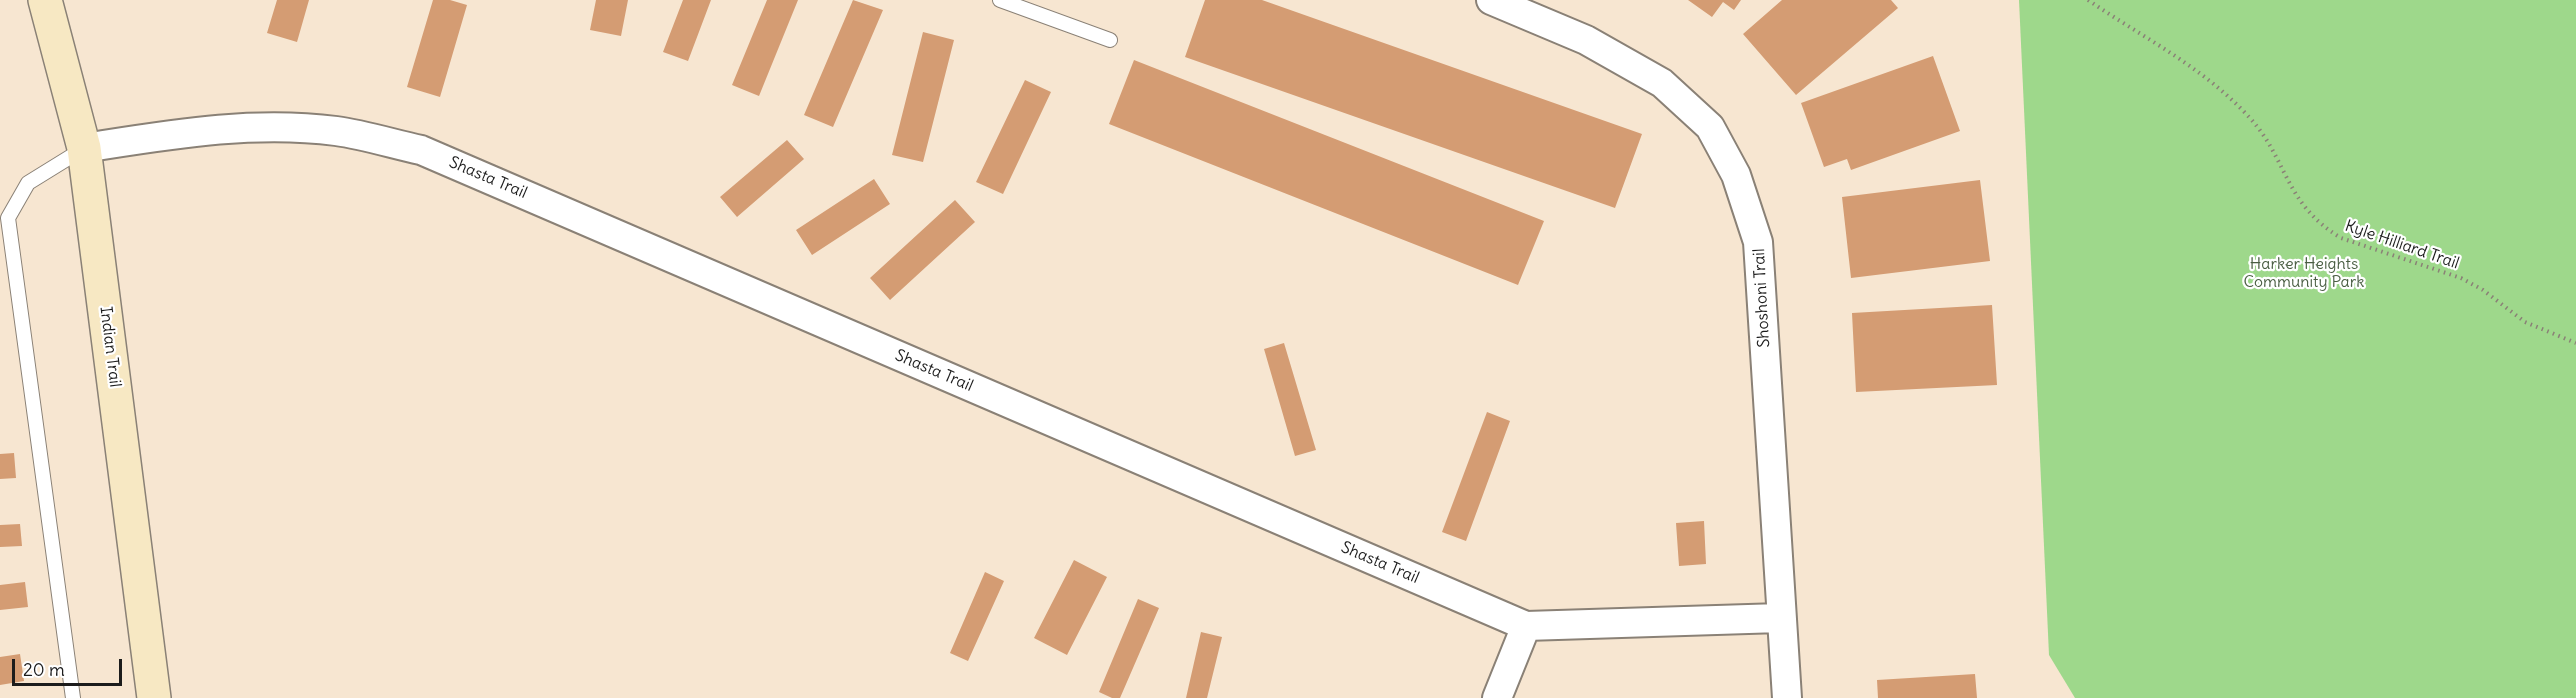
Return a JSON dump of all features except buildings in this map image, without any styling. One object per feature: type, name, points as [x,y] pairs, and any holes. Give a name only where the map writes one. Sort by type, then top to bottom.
[{"type":"street","name":"Indian Trail","points":[[45,0],[84,148],[154,698]]},
{"type":"street","name":"Shoshoni Trail","points":[[1491,0],[1586,40],[1662,83],[1710,127],[1736,175],[1758,242],[1780,618],[1787,698]]},
{"type":"street","name":"Shasta Trail","points":[[84,148],[191,131],[264,127],[337,131],[422,150],[1526,626],[1780,618]]},
{"type":"street","points":[[1497,698],[1526,626]]},
{"type":"lane","points":[[1000,0],[1110,40]]},
{"type":"lane","points":[[73,698],[8,218],[28,183],[84,148]]},
{"type":"path","name":"Kyle Hilliard Trail","points":[[2088,0],[2197,70],[2232,99],[2260,129],[2294,194],[2309,214],[2325,228],[2341,238],[2461,278],[2483,290],[2525,322],[2576,343]]},
{"type":"green space","name":"Harker Heights Community Park","points":[[2019,0],[2576,0],[2576,698],[2075,698],[2049,655]]}]
